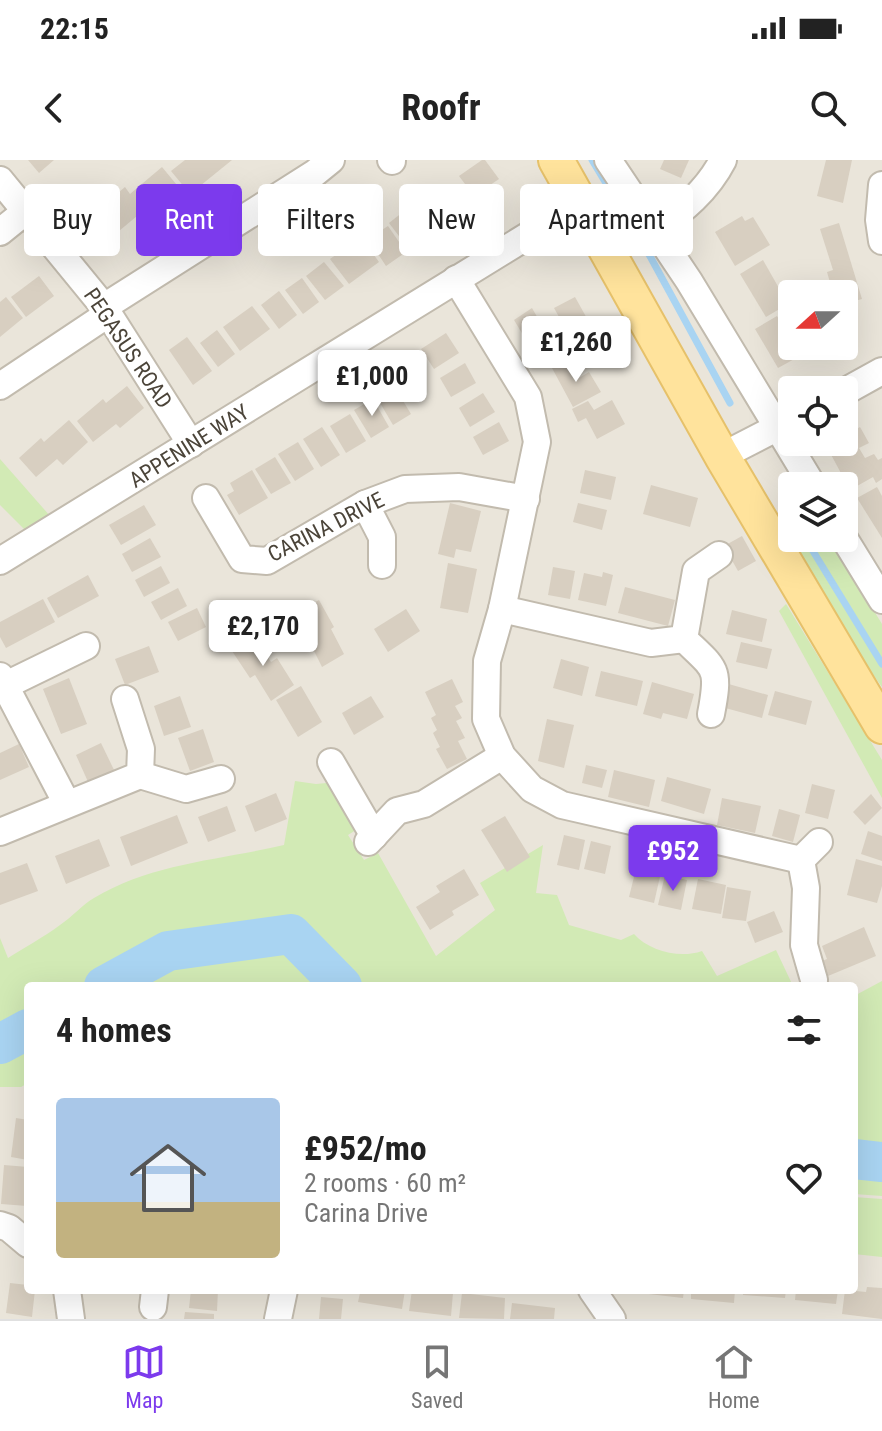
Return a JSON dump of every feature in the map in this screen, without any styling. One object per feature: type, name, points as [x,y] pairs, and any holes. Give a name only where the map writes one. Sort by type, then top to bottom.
[{"type":"main road","points":[[556,160],[570,184]]},
{"type":"main road","points":[[611,256],[722,456],[882,726]]},
{"type":"street","points":[[0,386],[106,310],[331,160]]},
{"type":"street","points":[[608,160],[624,184]]},
{"type":"street","points":[[693,201],[723,160]]},
{"type":"street","name":"PEGASUS ROAD","points":[[0,180],[24,209]]},
{"type":"street","points":[[882,185],[879,220],[882,241]]},
{"type":"street","points":[[0,232],[24,213]]},
{"type":"street","name":"APPENINE WAY","points":[[0,561],[520,240]]},
{"type":"street","name":"PEGASUS ROAD","points":[[62,256],[106,310],[191,444]]},
{"type":"street","points":[[672,256],[778,414]]},
{"type":"street","points":[[456,279],[528,397],[537,442],[502,609],[487,661],[486,719],[502,756],[532,789],[562,805],[810,851],[804,945],[814,980]]},
{"type":"street","points":[[858,384],[882,371]]},
{"type":"street","points":[[722,456],[778,428]]},
{"type":"street","name":"CARINA DRIVE","points":[[206,498],[242,559],[267,561],[365,504],[405,489],[459,487],[526,499]]},
{"type":"street","points":[[365,504],[382,537],[382,565]]},
{"type":"street","points":[[853,552],[882,600]]},
{"type":"street","points":[[684,639],[696,571],[719,555]]},
{"type":"street","points":[[502,609],[651,643],[684,639]]},
{"type":"street","points":[[684,639],[713,667],[716,686],[711,714]]},
{"type":"street","points":[[67,804],[4,687],[86,646]]},
{"type":"street","points":[[125,699],[141,749],[140,775]]},
{"type":"street","points":[[329,764],[371,839],[397,811],[424,804],[502,756]]},
{"type":"street","points":[[0,832],[140,775],[186,789],[221,779]]},
{"type":"street","points":[[0,1225],[24,1241]]},
{"type":"street","points":[[68,1294],[71,1319]]},
{"type":"street","points":[[278,1319],[283,1294]]},
{"type":"street","points":[[595,1294],[612,1319]]},
{"type":"shaded area","points":[[0,160],[882,160],[882,1319],[0,1319]]},
{"type":"green space","points":[[0,459],[50,516],[27,532],[0,505]]},
{"type":"green space","points":[[799,552],[838,552],[882,624],[882,687],[858,653]]},
{"type":"green space","points":[[786,604],[882,760],[882,798],[779,611]]},
{"type":"green space","points":[[295,781],[316,784],[337,782],[362,826],[348,835],[364,860],[378,853],[436,956],[495,910],[480,883],[543,845],[536,893],[557,895],[569,925],[621,940],[634,934],[656,949],[675,954],[702,951],[717,976],[776,950],[791,982],[340,982],[291,932],[168,949],[109,982],[24,982],[24,1029],[0,1043],[0,938],[8,958],[116,886],[187,864],[284,845]]},
{"type":"green space","points":[[291,935],[336,982],[115,982],[169,953]]},
{"type":"green space","points":[[882,981],[882,1196],[858,1194],[858,994]]},
{"type":"green space","points":[[24,1032],[24,1085],[21,1087],[0,1087],[0,1045]]},
{"type":"green space","points":[[858,1197],[882,1199],[882,1257],[858,1254]]},
{"type":"building","points":[[28,160],[54,160],[39,173]]},
{"type":"building","points":[[185,160],[232,160],[202,184],[182,184],[171,171]]},
{"type":"building","points":[[485,160],[499,179],[492,184],[465,184],[459,176]]},
{"type":"building","points":[[664,160],[689,160],[681,178],[660,169]]},
{"type":"building","points":[[826,160],[852,160],[843,203],[817,196]]},
{"type":"building","points":[[162,167],[176,184],[142,184]]},
{"type":"building","points":[[125,187],[130,194],[136,189],[136,217],[120,230],[120,191]]},
{"type":"building","points":[[399,215],[399,236],[389,223]]},
{"type":"building","points":[[742,216],[745,221],[753,217],[770,245],[735,266],[715,232]]},
{"type":"building","points":[[839,223],[856,280],[829,280],[827,272],[833,270],[820,229]]},
{"type":"building","points":[[388,226],[399,242],[400,256],[386,266],[379,256],[383,256],[383,229]]},
{"type":"building","points":[[334,256],[375,256],[379,262],[349,284],[330,259]]},
{"type":"building","points":[[763,260],[778,286],[778,310],[766,317],[740,274]]},
{"type":"building","points":[[324,262],[344,286],[325,300],[306,276]]},
{"type":"building","points":[[39,276],[54,296],[26,317],[11,297]]},
{"type":"building","points":[[302,278],[319,302],[303,314],[285,290]]},
{"type":"building","points":[[279,291],[297,315],[279,329],[261,305]]},
{"type":"building","points":[[6,297],[23,318],[0,337],[0,302]]},
{"type":"building","points":[[575,297],[589,322],[568,333],[554,308]]},
{"type":"building","points":[[252,306],[270,329],[240,351],[223,327]]},
{"type":"building","points":[[532,308],[547,334],[529,345],[514,320]]},
{"type":"building","points":[[777,316],[778,360],[792,360],[778,368],[755,329]]},
{"type":"building","points":[[217,330],[235,354],[218,367],[200,343]]},
{"type":"building","points":[[446,333],[459,353],[434,369],[421,349]]},
{"type":"building","points":[[187,337],[212,371],[193,385],[169,350]]},
{"type":"building","points":[[569,359],[579,378],[589,372],[601,392],[573,407],[552,368]]},
{"type":"building","points":[[465,363],[476,383],[451,397],[440,378]]},
{"type":"building","points":[[127,386],[144,408],[120,428],[116,424],[93,442],[77,421],[103,399],[106,403]]},
{"type":"building","points":[[394,386],[411,414],[393,425],[376,396]]},
{"type":"building","points":[[483,393],[495,412],[470,427],[459,408]]},
{"type":"building","points":[[373,399],[389,427],[371,438],[354,410]]},
{"type":"building","points":[[612,400],[625,424],[597,439],[586,418],[578,422],[572,409],[588,401],[594,410]]},
{"type":"building","points":[[350,414],[366,441],[346,453],[330,426]]},
{"type":"building","points":[[69,420],[88,442],[63,465],[57,459],[36,477],[19,458],[41,438],[44,442]]},
{"type":"building","points":[[499,422],[509,441],[483,455],[473,437]]},
{"type":"building","points":[[322,427],[340,455],[321,467],[303,439]]},
{"type":"building","points":[[858,428],[869,443],[859,448],[865,458],[874,454],[878,460],[882,458],[882,479],[876,483],[873,477],[858,485],[858,472],[840,472],[832,456],[858,456]]},
{"type":"building","points":[[298,442],[314,469],[295,481],[278,454]]},
{"type":"building","points":[[275,457],[291,483],[271,494],[255,469]]},
{"type":"building","points":[[252,470],[268,498],[239,515],[227,495],[234,491],[230,483]]},
{"type":"building","points":[[585,470],[616,477],[611,500],[580,493]]},
{"type":"building","points":[[651,485],[698,498],[690,527],[643,514]]},
{"type":"building","points":[[877,487],[882,496],[882,538],[858,500]]},
{"type":"building","points":[[450,503],[481,511],[471,552],[456,549],[454,558],[438,554]]},
{"type":"building","points":[[578,503],[607,510],[602,530],[573,522]]},
{"type":"building","points":[[144,505],[156,525],[121,545],[109,525]]},
{"type":"building","points":[[742,536],[756,561],[738,571],[724,546]]},
{"type":"building","points":[[150,538],[161,557],[132,572],[122,554]]},
{"type":"building","points":[[448,563],[477,569],[468,613],[440,608]]},
{"type":"building","points":[[161,566],[170,583],[144,597],[135,580]]},
{"type":"building","points":[[553,567],[575,571],[570,599],[548,595]]},
{"type":"building","points":[[603,572],[613,575],[606,606],[578,600],[584,573],[602,577]]},
{"type":"building","points":[[88,575],[99,596],[58,618],[47,598]]},
{"type":"building","points":[[625,587],[675,600],[668,626],[618,613]]},
{"type":"building","points":[[178,588],[187,606],[161,620],[151,602]]},
{"type":"building","points":[[43,599],[55,622],[6,648],[0,637],[0,622]]},
{"type":"building","points":[[319,600],[344,654],[322,667],[295,613]]},
{"type":"building","points":[[197,608],[206,627],[178,641],[168,622]]},
{"type":"building","points":[[406,609],[420,631],[388,652],[374,629]]},
{"type":"building","points":[[732,610],[767,619],[762,642],[726,634]]},
{"type":"building","points":[[254,636],[271,662],[277,658],[294,685],[271,701],[255,675],[250,678],[232,651]]},
{"type":"building","points":[[741,642],[772,649],[767,669],[736,662]]},
{"type":"building","points":[[149,646],[159,672],[125,685],[115,659]]},
{"type":"building","points":[[561,659],[589,667],[582,696],[553,688]]},
{"type":"building","points":[[601,671],[643,681],[637,706],[595,696]]},
{"type":"building","points":[[69,678],[87,724],[61,734],[43,689]]},
{"type":"building","points":[[452,679],[463,702],[455,706],[462,718],[456,721],[465,738],[458,741],[467,759],[447,769],[436,749],[440,747],[433,733],[437,730],[431,718],[436,715],[425,692]]},
{"type":"building","points":[[652,682],[694,694],[687,719],[663,713],[661,719],[643,714]]},
{"type":"building","points":[[725,683],[768,695],[762,718],[718,706]]},
{"type":"building","points":[[301,686],[322,722],[298,737],[276,700]]},
{"type":"building","points":[[775,691],[812,701],[806,725],[768,715]]},
{"type":"building","points":[[180,696],[191,727],[164,736],[154,706]]},
{"type":"building","points":[[371,696],[384,717],[354,735],[342,713]]},
{"type":"building","points":[[547,719],[574,725],[564,768],[538,761]]},
{"type":"building","points":[[203,729],[214,762],[190,771],[178,738]]},
{"type":"building","points":[[101,743],[115,772],[89,784],[76,755]]},
{"type":"building","points":[[19,744],[29,767],[0,780],[0,753]]},
{"type":"building","points":[[586,765],[607,770],[602,788],[582,783]]},
{"type":"building","points":[[614,770],[655,780],[649,807],[608,797]]},
{"type":"building","points":[[667,777],[711,789],[704,814],[661,801]]},
{"type":"building","points":[[812,784],[835,790],[828,819],[805,813]]},
{"type":"building","points":[[276,793],[287,819],[255,832],[245,806]]},
{"type":"building","points":[[871,794],[882,808],[865,825],[853,812]]},
{"type":"building","points":[[722,798],[761,806],[755,833],[717,825]]},
{"type":"building","points":[[227,806],[236,831],[208,842],[198,817]]},
{"type":"building","points":[[779,809],[800,815],[793,842],[772,836]]},
{"type":"building","points":[[177,815],[188,843],[131,866],[120,837]]},
{"type":"building","points":[[505,816],[530,857],[507,872],[481,830]]},
{"type":"building","points":[[868,831],[882,836],[882,861],[861,854]]},
{"type":"building","points":[[564,835],[585,840],[579,870],[557,865]]},
{"type":"building","points":[[99,839],[110,866],[66,884],[55,856]]},
{"type":"building","points":[[591,841],[611,846],[605,874],[584,869]]},
{"type":"building","points":[[856,859],[882,866],[882,886],[877,903],[847,895]]},
{"type":"building","points":[[27,863],[38,891],[0,905],[0,873]]},
{"type":"building","points":[[637,865],[661,872],[654,903],[629,897]]},
{"type":"building","points":[[464,869],[479,895],[452,911],[454,915],[430,930],[416,907],[440,892],[436,886]]},
{"type":"building","points":[[665,875],[687,880],[681,910],[658,905]]},
{"type":"building","points":[[698,879],[726,885],[721,914],[692,909]]},
{"type":"building","points":[[727,887],[751,891],[746,921],[722,918]]},
{"type":"building","points":[[774,911],[783,932],[755,943],[747,922]]},
{"type":"building","points":[[864,927],[876,956],[828,976],[822,961],[827,959],[822,946]]},
{"type":"building","points":[[16,1118],[24,1119],[24,1159],[11,1157]]},
{"type":"building","points":[[4,1165],[24,1167],[24,1206],[1,1204]]},
{"type":"building","points":[[10,1283],[24,1285],[24,1294],[35,1294],[32,1317],[6,1313]]},
{"type":"building","points":[[867,1287],[882,1288],[882,1319],[842,1314],[844,1294],[866,1292]]},
{"type":"building","points":[[191,1294],[218,1294],[217,1311],[189,1308]]},
{"type":"building","points":[[360,1294],[404,1294],[402,1309],[358,1302]]},
{"type":"building","points":[[411,1294],[453,1294],[451,1316],[409,1311]]},
{"type":"building","points":[[462,1294],[505,1298],[504,1319],[459,1318]]},
{"type":"building","points":[[649,1294],[684,1294],[683,1298]]},
{"type":"building","points":[[691,1294],[735,1294],[734,1303],[691,1299]]},
{"type":"building","points":[[743,1294],[786,1294],[785,1298]]},
{"type":"building","points":[[796,1294],[837,1294],[836,1304],[795,1300]]},
{"type":"building","points":[[321,1297],[343,1299],[341,1319],[319,1319]]},
{"type":"building","points":[[512,1303],[555,1308],[554,1319],[510,1319]]},
{"type":"building","points":[[185,1312],[214,1314],[214,1319],[184,1319]]},
{"type":"waterway","points":[[592,160],[651,258],[730,403]]},
{"type":"waterway","points":[[814,552],[882,664]]},
{"type":"waterway","points":[[111,982],[168,951],[291,934],[338,982]]},
{"type":"waterway","points":[[0,1044],[24,1031]]},
{"type":"waterway","points":[[858,1159],[882,1162]]}]
